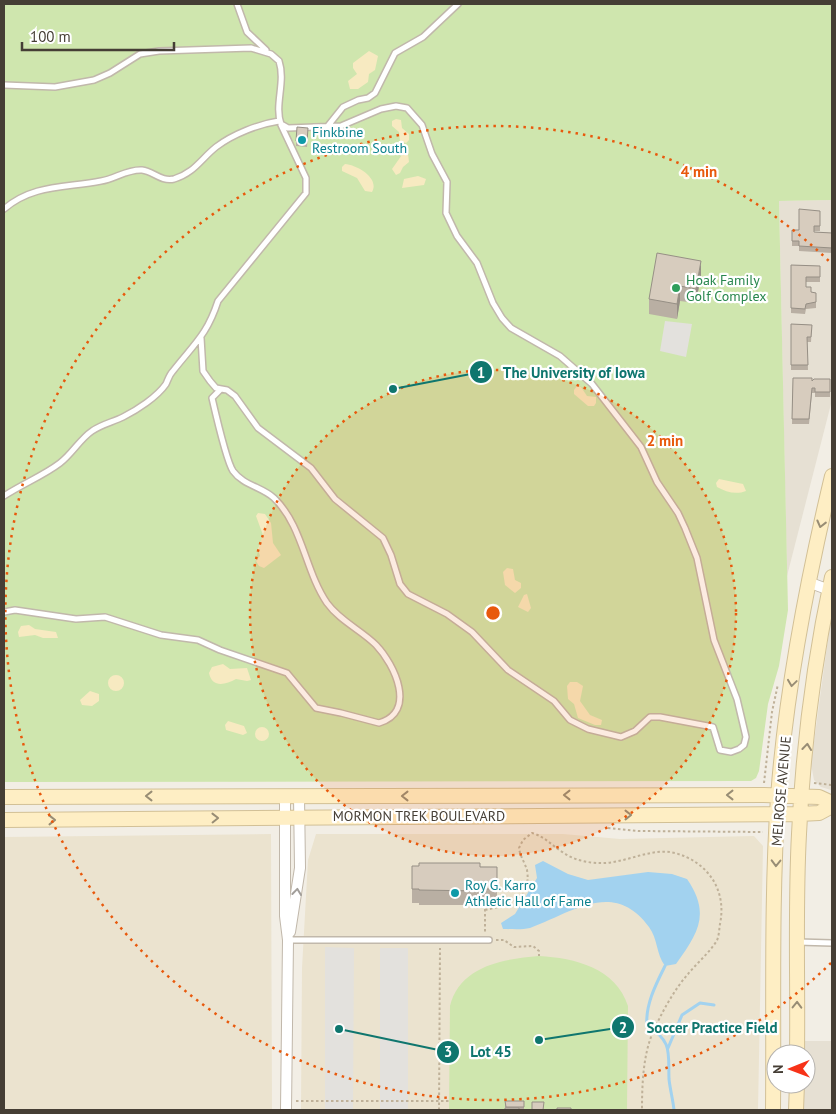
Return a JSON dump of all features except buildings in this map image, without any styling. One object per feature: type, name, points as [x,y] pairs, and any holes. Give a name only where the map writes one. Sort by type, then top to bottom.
[{"type":"main road","name":"MELROSE AVENUE","points":[[773,1110],[778,795],[792,680],[808,582],[832,476]]},
{"type":"main road","name":"MELROSE AVENUE","points":[[797,1044],[801,795],[813,690],[831,586]]},
{"type":"main road","name":"MORMON TREK BOULEVARD","points":[[4,797],[801,795],[819,797],[832,805],[819,813],[800,814],[4,820]]},
{"type":"main road","points":[[796,1110],[797,1094]]},
{"type":"street","points":[[808,582],[831,586]]},
{"type":"street","points":[[285,796],[285,916],[288,940],[286,1106]]},
{"type":"street","points":[[288,940],[298,888],[299,796]]},
{"type":"lane","points":[[4,496],[56,466],[69,456],[86,435],[99,426],[123,417],[159,392],[166,384],[171,372],[202,338],[210,324],[218,301],[306,192],[306,178],[280,123],[282,69],[279,61],[249,35],[239,15],[237,4]]},
{"type":"lane","points":[[326,128],[343,107],[358,100],[368,98],[375,93],[395,53],[423,36],[458,4]]},
{"type":"lane","points":[[4,85],[55,87],[94,80],[110,73],[140,54],[159,51],[251,48],[271,54]]},
{"type":"lane","points":[[4,209],[32,191],[101,181],[126,172],[142,170],[166,180],[172,179],[193,171],[216,147],[234,137],[269,123],[280,123],[288,128],[326,128],[341,126],[375,111],[396,106],[407,108],[422,125],[432,154],[447,182],[446,213],[457,236],[477,263],[493,303],[502,318],[511,328],[545,347],[575,368],[592,384],[641,447],[657,482],[678,513],[697,558],[714,640],[737,699],[746,737],[744,745],[732,752],[725,752],[720,750],[713,727],[660,717],[650,717],[635,731],[621,737],[588,729],[570,720],[554,701],[508,670],[472,632],[447,614],[408,594],[400,584],[392,555],[383,538],[335,499],[311,468],[258,428],[235,396],[227,390],[216,388],[203,371],[202,338]]},
{"type":"lane","points":[[4,612],[15,610],[76,619],[106,617],[161,635],[198,640],[220,650],[287,673],[311,704],[322,711],[342,712],[379,723],[395,714],[400,701],[400,690],[387,659],[376,645],[342,619],[328,603],[310,571],[304,552],[284,509],[273,497],[250,485],[233,471],[212,398],[219,390],[227,390]]},
{"type":"lane","points":[[288,940],[487,940]]},
{"type":"lane","points":[[798,942],[832,943]]},
{"type":"path","points":[[764,780],[772,712],[779,679]]},
{"type":"path","points":[[818,783],[832,785]]},
{"type":"path","points":[[485,910],[512,904],[522,895],[526,886],[527,870],[519,848],[524,840],[532,834],[542,836],[564,854],[580,860],[602,863],[653,853],[673,853],[698,862],[712,876],[719,891],[722,913],[717,941],[686,976],[653,1033],[642,1087],[642,1110]]},
{"type":"path","points":[[485,904],[487,940],[504,940],[514,947],[533,946],[539,952],[539,956]]},
{"type":"path","points":[[439,1110],[440,940]]},
{"type":"path","points":[[286,1106],[449,1101]]},
{"type":"shaded area","points":[[832,200],[832,400],[787,576],[779,201]]},
{"type":"shaded area","points":[[665,321],[692,324],[686,357],[660,351]]},
{"type":"shaded area","points":[[832,609],[831,790],[821,787],[814,780],[811,764]]},
{"type":"shaded area","points":[[271,834],[272,1110],[4,1110],[4,837]]},
{"type":"shaded area","points":[[316,834],[563,834],[620,839],[754,836],[763,846],[758,1110],[301,1110],[302,968],[308,860]]},
{"type":"shaded area","points":[[325,947],[354,948],[353,1110],[325,1110]]},
{"type":"shaded area","points":[[380,948],[408,948],[408,1110],[380,1110]]},
{"type":"shaded area","points":[[802,1041],[832,1041],[832,1110],[801,1110],[802,1094],[816,1094],[816,1044],[802,1044]]},
{"type":"green space","points":[[4,4],[832,4],[832,200],[779,201],[788,610],[779,666],[768,704],[759,771],[756,778],[751,781],[4,782]]},
{"type":"green space","points":[[539,956],[566,959],[593,968],[614,982],[622,993],[628,1006],[627,1110],[449,1110],[450,1006],[455,992],[473,973],[485,967],[511,959]]},
{"type":"sand","points":[[369,51],[378,56],[375,70],[369,74],[368,82],[358,89],[350,89],[348,81],[357,74],[353,68],[353,63]]},
{"type":"sand","points":[[396,119],[401,120],[402,128],[409,134],[409,140],[406,143],[400,141],[399,132],[392,126],[392,121]]},
{"type":"sand","points":[[404,152],[408,154],[409,162],[396,175],[392,169]]},
{"type":"sand","points":[[345,164],[361,170],[370,177],[374,187],[372,192],[365,191],[357,178],[342,171],[342,167]]},
{"type":"sand","points":[[418,176],[426,179],[424,185],[402,188],[404,179]]},
{"type":"sand","points":[[577,386],[581,387],[587,396],[596,397],[594,406],[588,406],[574,394]]},
{"type":"sand","points":[[719,479],[743,484],[746,491],[735,493],[720,489],[716,483]]},
{"type":"sand","points":[[258,513],[265,514],[271,523],[273,543],[281,555],[264,568],[259,566],[256,561],[260,556],[258,549],[263,535],[256,516]]},
{"type":"sand","points":[[507,568],[513,569],[515,580],[521,583],[521,588],[515,593],[505,585],[503,572]]},
{"type":"sand","points":[[527,594],[531,608],[528,612],[518,607],[524,595]]},
{"type":"sand","points":[[29,625],[35,629],[56,632],[58,638],[43,638],[35,635],[19,637],[18,632],[21,626]]},
{"type":"sand","points":[[223,664],[230,669],[247,668],[251,680],[236,679],[223,684],[216,683],[209,673],[212,667]]},
{"type":"sand","points":[[116,675],[122,677],[124,683],[122,689],[116,691],[110,689],[108,683],[110,677]]},
{"type":"sand","points":[[570,682],[577,682],[583,686],[580,701],[590,715],[602,720],[601,725],[595,725],[578,718],[574,704],[568,699],[567,686]]},
{"type":"sand","points":[[90,691],[99,694],[99,701],[92,706],[82,705],[80,700]]},
{"type":"sand","points":[[228,721],[244,726],[247,733],[243,735],[226,730],[225,725]]},
{"type":"sand","points":[[259,727],[265,727],[269,734],[265,741],[259,741],[255,737],[255,731]]},
{"type":"water","points":[[543,861],[568,874],[588,880],[648,872],[672,874],[687,879],[699,903],[700,913],[699,923],[690,943],[676,964],[665,966],[649,927],[636,913],[622,905],[607,902],[577,908],[530,928],[503,929],[501,923],[515,914],[537,878],[535,865]]},
{"type":"waterway","points":[[665,966],[649,1003],[647,1026],[661,1037],[667,1048],[674,1110]]},
{"type":"waterway","points":[[668,1048],[682,1015],[700,1003],[714,1005]]},
{"type":"place","name":"Finkbine Restroom South","points":[[302,140]]},
{"type":"place","name":"Hoak Family Golf Complex","points":[[676,288]]},
{"type":"place","name":"The University of Iowa","points":[[393,389]]},
{"type":"place","name":"Roy G. Karro Athletic Hall of Fame","points":[[455,893]]},
{"type":"place","name":"Lot 45","points":[[339,1029]]},
{"type":"place","name":"Soccer Practice Field","points":[[539,1040]]}]
